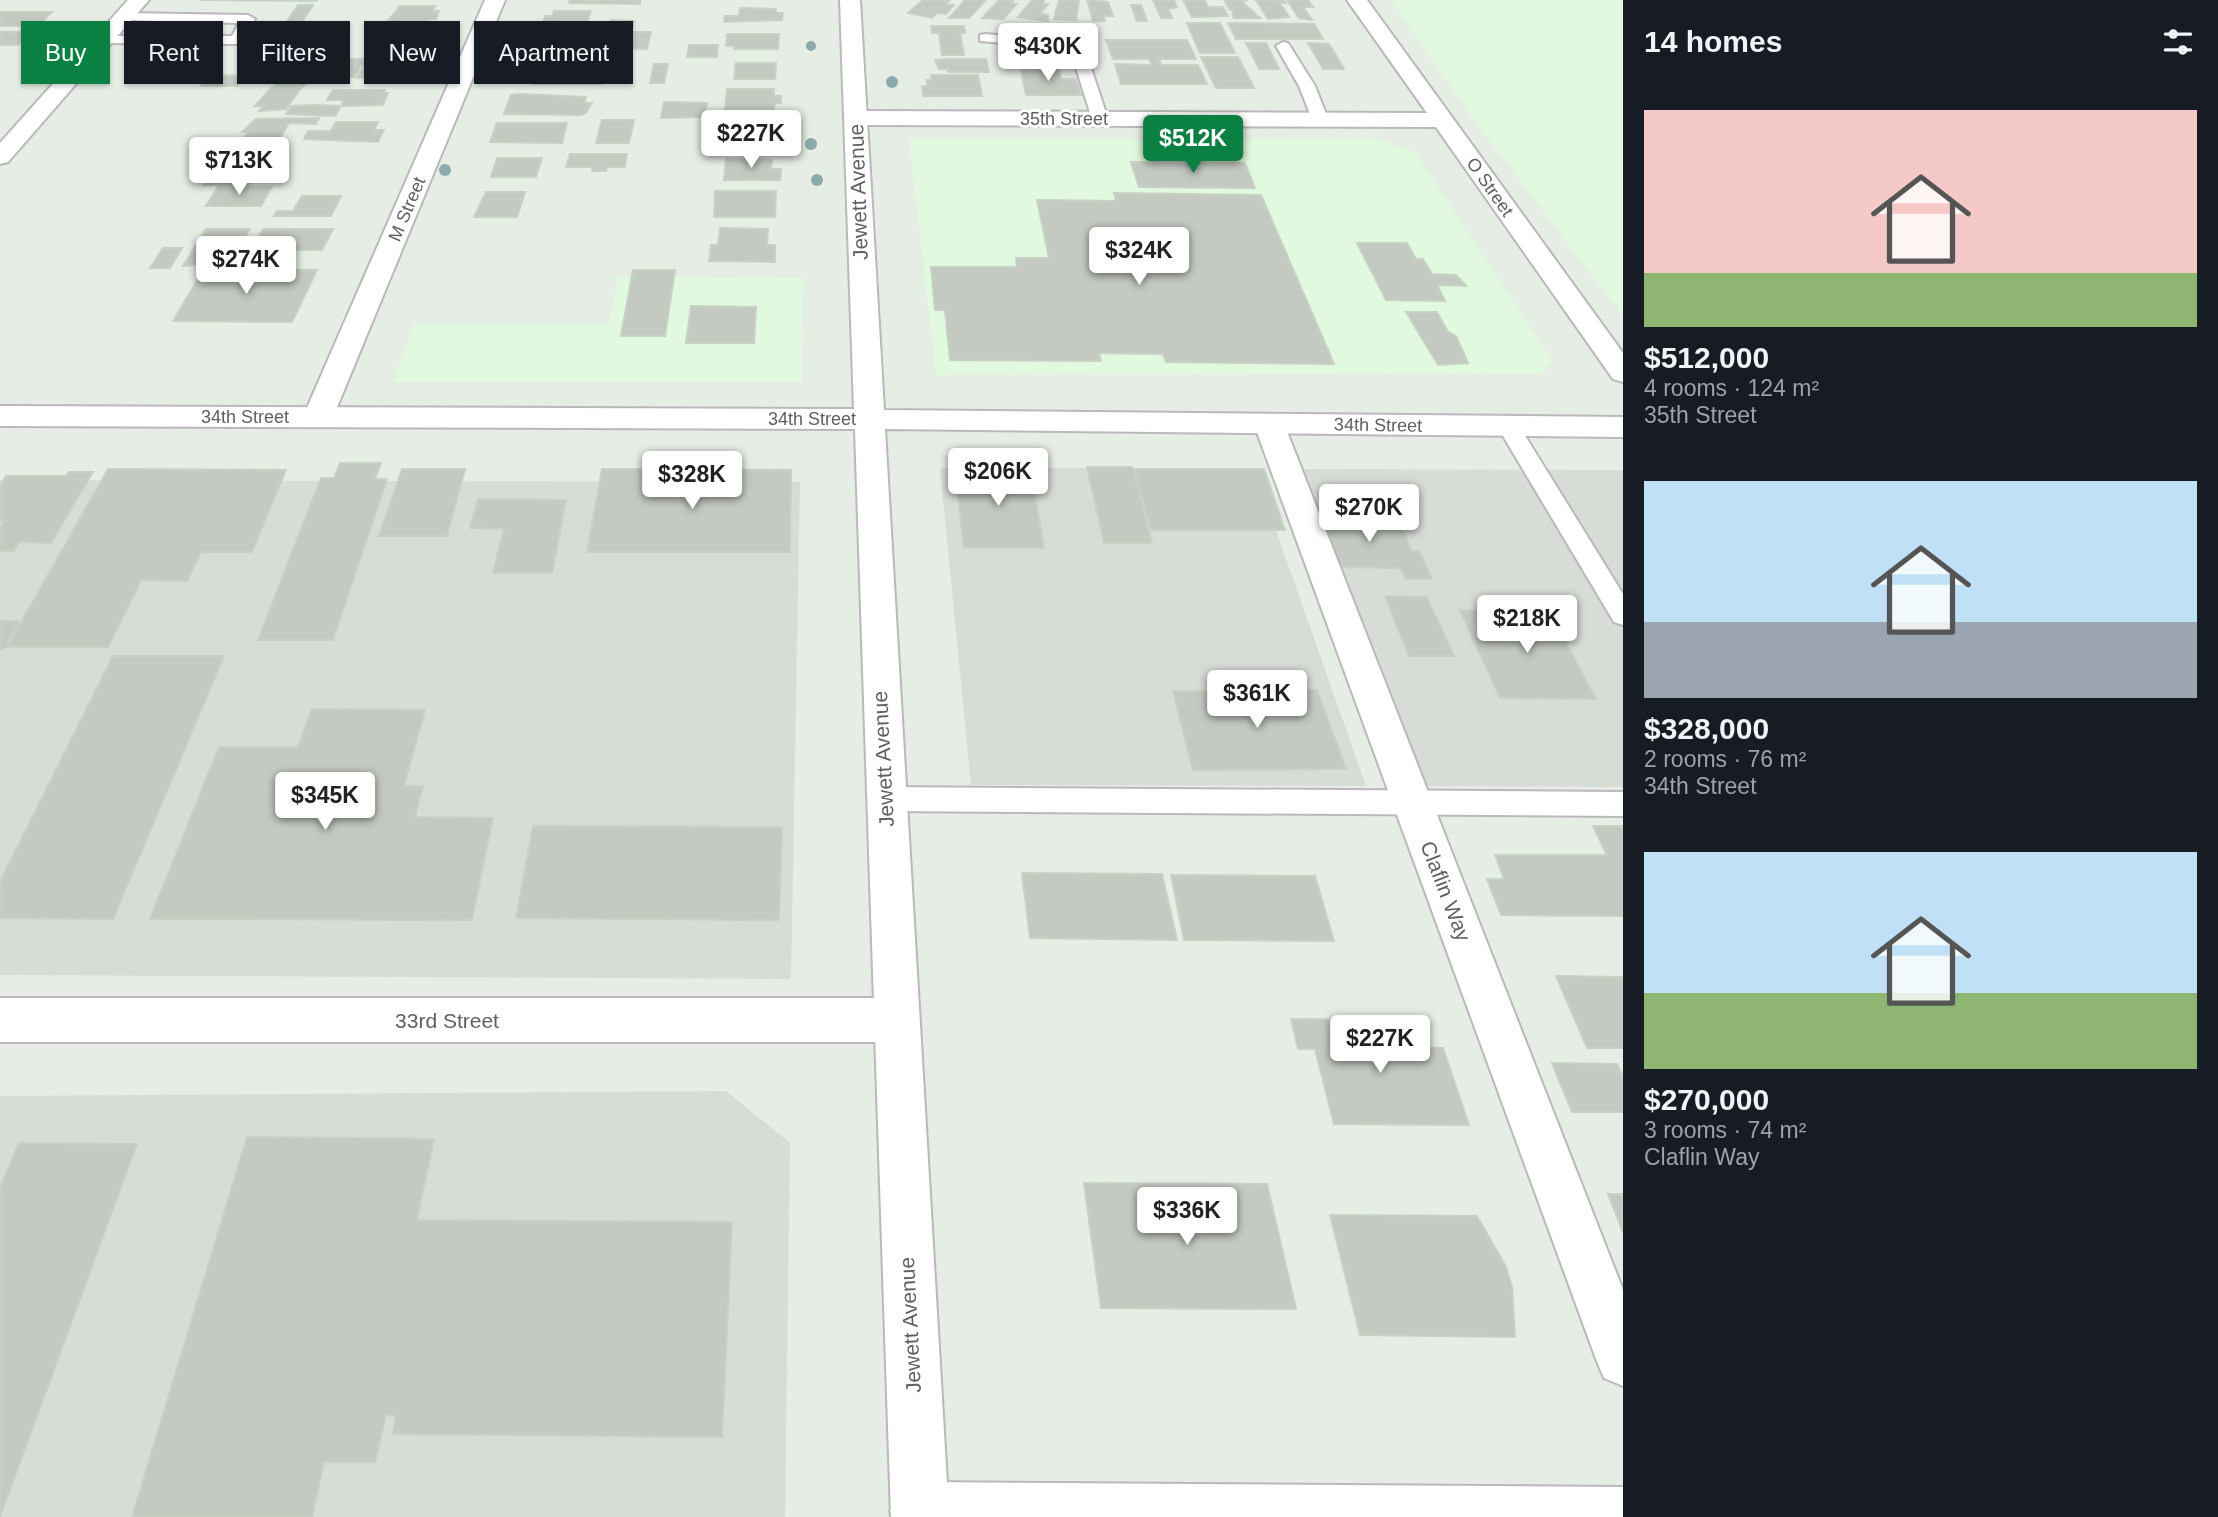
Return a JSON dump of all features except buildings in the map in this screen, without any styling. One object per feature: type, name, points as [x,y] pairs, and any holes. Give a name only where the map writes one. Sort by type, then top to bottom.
[{"type":"street","points":[[110,33],[139,0]]},
{"type":"street","name":"M Street","points":[[318,417],[495,0]]},
{"type":"street","name":"Jewett Avenue","points":[[850,0],[884,799],[920,1514]]},
{"type":"street","name":"O Street","points":[[1357,0],[1623,373]]},
{"type":"street","points":[[0,157],[65,84]]},
{"type":"street","name":"35th Street","points":[[855,118],[1442,120]]},
{"type":"street","name":"34th Street","points":[[0,416],[867,419],[1623,427]]},
{"type":"street","name":"Claflin Way","points":[[1269,424],[1623,1359]]},
{"type":"street","name":"33rd Street","points":[[0,1020],[895,1020]]},
{"type":"street","points":[[920,1514],[1623,1516]]},
{"type":"lane","points":[[110,40],[237,40],[248,19],[124,17]]},
{"type":"lane","points":[[985,38],[1067,44],[1080,64],[1100,119]]},
{"type":"lane","points":[[1283,46],[1307,86],[1320,119]]},
{"type":"lane","points":[[1508,426],[1623,615]]},
{"type":"lane","points":[[884,799],[1623,804]]},
{"type":"shaded area","points":[[1391,0],[1623,0],[1623,316],[1473,119]]},
{"type":"shaded area","points":[[909,139],[1378,139],[1415,152],[1553,362],[1541,374],[936,375]]},
{"type":"shaded area","points":[[618,277],[803,278],[802,382],[393,382],[414,324],[609,324]]},
{"type":"shaded area","points":[[940,468],[1254,468],[1366,786],[971,785]]},
{"type":"shaded area","points":[[1291,469],[1623,470],[1623,787],[1413,786]]},
{"type":"shaded area","points":[[0,480],[800,482],[791,979],[0,975]]},
{"type":"shaded area","points":[[726,1091],[790,1143],[785,1517],[0,1517],[0,1096]]}]
